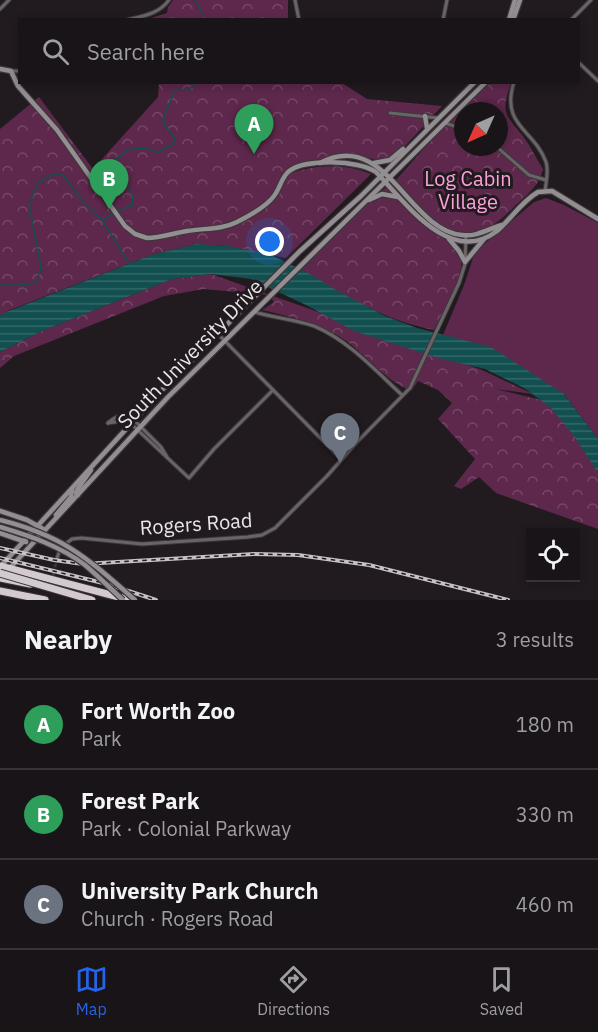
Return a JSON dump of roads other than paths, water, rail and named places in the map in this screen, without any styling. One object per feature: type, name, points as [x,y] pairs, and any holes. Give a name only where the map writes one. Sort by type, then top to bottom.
[{"type":"highway","points":[[0,568],[52,577],[130,600]]},
{"type":"highway","points":[[0,568],[46,588]]},
{"type":"highway","points":[[0,578],[92,600]]},
{"type":"highway","points":[[0,590],[45,600]]},
{"type":"main road","points":[[510,18],[518,0]]},
{"type":"main road","points":[[514,18],[518,0]]},
{"type":"main road","points":[[0,69],[11,71],[18,86],[57,130],[127,228],[147,238],[236,223],[270,201],[285,176],[292,169],[320,163],[331,158],[347,157],[372,164],[435,224],[452,233],[466,239],[503,224]]},
{"type":"main road","name":"South University Drive","points":[[0,568],[134,419],[299,252],[473,84]]},
{"type":"main road","name":"South University Drive","points":[[0,578],[136,430],[269,295],[484,84]]},
{"type":"main road","points":[[425,116],[427,129]]},
{"type":"main road","points":[[372,164],[394,157],[420,136]]},
{"type":"main road","points":[[320,163],[357,164],[382,174]]},
{"type":"main road","points":[[388,180],[430,228],[448,238],[465,262],[488,236],[533,195],[545,191],[552,191],[598,219]]},
{"type":"main road","points":[[364,202],[378,195],[387,194],[396,196],[410,207]]},
{"type":"main road","points":[[448,238],[466,239],[488,236]]},
{"type":"main road","points":[[253,311],[250,308],[251,303],[257,294]]},
{"type":"main road","points":[[78,495],[77,490],[92,468]]},
{"type":"main road","points":[[55,520],[55,516],[71,497],[72,489]]},
{"type":"main road","points":[[27,520],[38,519],[53,510]]},
{"type":"main road","points":[[2,512],[39,525],[45,530]]},
{"type":"main road","points":[[0,520],[46,534],[69,546],[95,564],[135,600]]},
{"type":"main road","points":[[0,527],[43,541],[68,554],[86,566],[123,600]]},
{"type":"main road","points":[[0,533],[31,544]]},
{"type":"street","points":[[0,9],[9,0]]},
{"type":"street","points":[[135,18],[155,13],[169,0]]},
{"type":"street","points":[[295,0],[299,18]]},
{"type":"street","points":[[443,18],[447,0]]},
{"type":"street","points":[[573,18],[591,0]]},
{"type":"street","points":[[580,63],[598,81]]},
{"type":"street","points":[[11,71],[18,71]]},
{"type":"street","points":[[594,78],[598,74]]},
{"type":"street","points":[[514,84],[510,99],[511,113],[541,153],[547,166],[545,191]]},
{"type":"street","points":[[390,113],[438,118]]},
{"type":"street","points":[[445,123],[454,126]]},
{"type":"street","points":[[507,156],[529,175],[546,180]]},
{"type":"street","name":"Rogers Road","points":[[57,558],[61,548],[72,539],[142,544],[262,535],[275,528],[410,387],[457,286],[465,262],[466,239]]},
{"type":"street","points":[[253,311],[307,324],[334,337],[353,350],[403,395]]},
{"type":"street","points":[[218,334],[342,459]]},
{"type":"street","points":[[168,459],[161,447],[134,419],[124,414],[108,423],[125,420],[130,424],[136,430],[168,459],[189,478],[214,449],[273,390]]},
{"type":"street","points":[[46,588],[52,577]]},
{"type":"water","points":[[196,244],[227,246],[269,254],[385,316],[417,328],[491,347],[564,394],[598,439],[598,473],[574,436],[551,408],[524,388],[485,369],[438,358],[354,331],[251,279],[211,274],[172,279],[42,331],[0,352],[0,316],[4,313],[151,255]]},
{"type":"waterway","points":[[195,0],[202,13],[201,18]]},
{"type":"waterway","points":[[130,265],[102,220],[132,206],[133,199],[128,187],[115,173],[110,162],[130,149],[139,148],[159,152],[173,144],[175,139],[163,122],[166,110],[176,89],[189,90],[194,84]]},
{"type":"waterway","points":[[0,285],[36,283],[41,267],[29,205],[38,183],[51,175],[63,175],[83,202],[102,220]]},
{"type":"tunnel","points":[[53,576],[57,558]]},
{"type":"railway","points":[[0,548],[83,564],[254,554],[298,555],[369,565],[508,600]]},
{"type":"railway","points":[[0,558],[107,584],[156,600]]},
{"type":"place","name":"Fort Worth Zoo","points":[[254,154]]},
{"type":"place","name":"Forest Park","points":[[109,209]]},
{"type":"place","name":"University Park Church","points":[[340,463]]},
{"type":"park label","name":"Log Cabin Village","points":[[468,190]]}]
